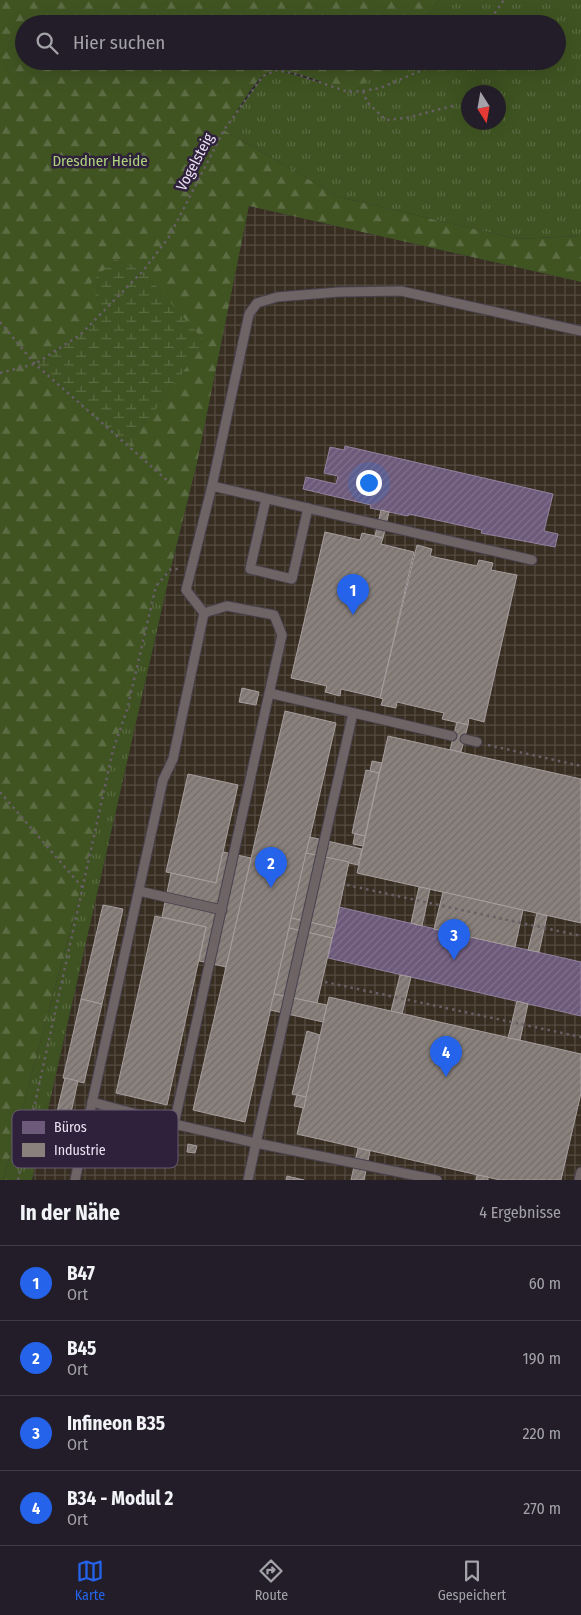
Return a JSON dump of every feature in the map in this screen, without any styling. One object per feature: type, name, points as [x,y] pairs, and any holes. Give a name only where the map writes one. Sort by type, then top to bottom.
[{"type":"lane","points":[[204,612],[186,590],[212,486],[249,314],[257,303],[277,297],[339,292],[401,291],[581,331]]},
{"type":"lane","points":[[212,486],[532,560]]},
{"type":"lane","points":[[266,498],[250,569],[292,579],[308,508]]},
{"type":"lane","points":[[177,1110],[282,635],[274,615],[227,606],[204,612]]},
{"type":"lane","points":[[90,1110],[163,780],[173,759],[204,612]]},
{"type":"lane","points":[[269,693],[452,736]]},
{"type":"lane","points":[[248,1180],[353,713]]},
{"type":"lane","points":[[465,739],[476,742]]},
{"type":"lane","points":[[139,891],[222,910]]},
{"type":"lane","points":[[92,1102],[122,1110]]},
{"type":"lane","points":[[178,1125],[256,1143],[438,1180]]},
{"type":"lane","points":[[579,1180],[581,1172]]},
{"type":"path","points":[[493,15],[504,0]]},
{"type":"path","name":"Vogelsteig","points":[[0,373],[35,364],[80,335],[143,271],[169,237],[224,130],[262,76],[277,70],[296,74],[348,92],[380,88],[423,70]]},
{"type":"path","points":[[363,91],[367,102],[386,120],[406,118],[456,105]]},
{"type":"path","points":[[0,322],[35,364],[169,482]]},
{"type":"path","points":[[33,1110],[113,750],[126,710],[156,586],[171,568],[190,570]]},
{"type":"path","points":[[476,742],[581,766]]},
{"type":"path","points":[[0,792],[82,887]]},
{"type":"path","points":[[347,885],[581,936]]},
{"type":"path","points":[[325,982],[581,1037]]},
{"type":"shaded area","points":[[249,206],[581,282],[581,1180],[32,1180],[35,1168],[178,1168],[178,1110],[48,1110],[171,569],[197,463]]},
{"type":"green space","name":"Dresdner Heide","points":[[0,0],[439,0],[428,15],[15,15],[15,70],[385,70],[348,92],[305,76],[293,73],[271,72],[263,76],[253,86],[224,130],[339,197],[516,239],[581,236],[581,282],[249,206],[197,463],[171,568],[156,586],[127,710],[113,750],[82,887],[22,1110],[12,1110],[12,1147],[3,1180],[0,1180]],"holes":[[[103,312],[128,447],[35,364],[80,335]]]},
{"type":"green space","points":[[439,0],[581,0],[581,236],[516,239],[339,197],[224,130],[263,76],[277,70],[320,82],[384,72],[385,70],[566,70],[566,15],[428,15]]},
{"type":"green space","points":[[115,259],[143,271],[205,342],[128,447],[35,364],[80,335],[102,312],[91,283]]},
{"type":"green space","points":[[171,569],[48,1110],[22,1110],[82,887],[113,750],[127,710],[156,586]]},
{"type":"green space","points":[[12,1147],[12,1168],[35,1168],[32,1180],[3,1180]]},
{"type":"building: Büros","points":[[345,446],[553,494],[544,531],[558,534],[555,547],[481,533],[482,530],[409,514],[408,516],[370,508],[371,505],[303,489],[306,477],[336,484],[338,476],[324,473],[330,447],[344,450]]},
{"type":"building: Büros","points":[[339,907],[581,962],[581,1016],[328,958]]},
{"type":"building: Industrie","points":[[381,510],[389,512],[383,538],[375,536]]},
{"type":"building: Industrie","points":[[325,532],[360,540],[362,533],[383,538],[381,544],[414,552],[380,698],[341,689],[340,696],[325,692],[327,686],[291,678]]},
{"type":"building: Industrie","points":[[417,545],[432,549],[430,556],[477,566],[479,560],[493,563],[491,570],[517,575],[484,722],[469,718],[468,725],[442,719],[444,713],[397,702],[396,708],[381,705],[383,699],[380,698]]},
{"type":"building: Industrie","points":[[242,688],[259,692],[256,705],[239,702]]},
{"type":"building: Industrie","points":[[285,711],[336,723],[245,1122],[193,1110]]},
{"type":"building: Industrie","points":[[457,722],[468,725],[461,752],[450,750]]},
{"type":"building: Industrie","points":[[388,736],[581,779],[581,923],[357,873]]},
{"type":"building: Industrie","points":[[372,761],[382,763],[379,773],[370,771]]},
{"type":"building: Industrie","points":[[366,770],[379,773],[365,836],[352,833]]},
{"type":"building: Industrie","points":[[188,774],[238,785],[216,883],[166,872]]},
{"type":"building: Industrie","points":[[355,834],[365,836],[363,846],[353,844]]},
{"type":"building: Industrie","points":[[310,837],[362,849],[358,865],[306,853]]},
{"type":"building: Industrie","points":[[223,852],[251,858],[226,967],[199,961],[206,927],[162,917],[171,873],[216,883]]},
{"type":"building: Industrie","points":[[306,853],[349,862],[335,928],[291,918]]},
{"type":"building: Industrie","points":[[419,887],[430,889],[422,926],[411,923]]},
{"type":"building: Industrie","points":[[443,892],[523,910],[515,947],[434,929]]},
{"type":"building: Industrie","points":[[103,905],[123,909],[102,1004],[81,999]]},
{"type":"building: Industrie","points":[[537,913],[547,916],[539,952],[528,950]]},
{"type":"building: Industrie","points":[[155,916],[206,927],[167,1105],[116,1093]]},
{"type":"building: Industrie","points":[[291,918],[335,928],[332,938],[289,928]]},
{"type":"building: Industrie","points":[[289,928],[332,938],[317,1003],[274,994]]},
{"type":"building: Industrie","points":[[400,975],[411,977],[402,1014],[391,1011]]},
{"type":"building: Industrie","points":[[274,994],[327,1005],[323,1022],[270,1010]]},
{"type":"building: Industrie","points":[[329,997],[581,1054],[581,1093],[561,1180],[500,1180],[297,1134]]},
{"type":"building: Industrie","points":[[81,999],[102,1004],[84,1083],[63,1078]]},
{"type":"building: Industrie","points":[[517,1001],[528,1004],[520,1040],[508,1038]]},
{"type":"building: Industrie","points":[[307,1031],[320,1035],[306,1097],[292,1094]]},
{"type":"building: Industrie","points":[[65,1078],[78,1081],[72,1110],[57,1110]]},
{"type":"building: Industrie","points":[[297,1095],[306,1097],[304,1108],[294,1106]]},
{"type":"building: Industrie","points":[[188,1144],[197,1146],[195,1153],[187,1152]]},
{"type":"building: Industrie","points":[[358,1148],[370,1151],[364,1180],[351,1180]]},
{"type":"building: Industrie","points":[[477,1175],[488,1177],[488,1180],[476,1180]]},
{"type":"building: Industrie","points":[[287,1176],[304,1180],[286,1180]]},
{"type":"place","name":"B47","points":[[353,615]]},
{"type":"place","name":"B45","points":[[271,888]]},
{"type":"place","name":"Infineon B35","points":[[454,960]]},
{"type":"place","name":"B34 - Modul 2","points":[[446,1077]]}]
